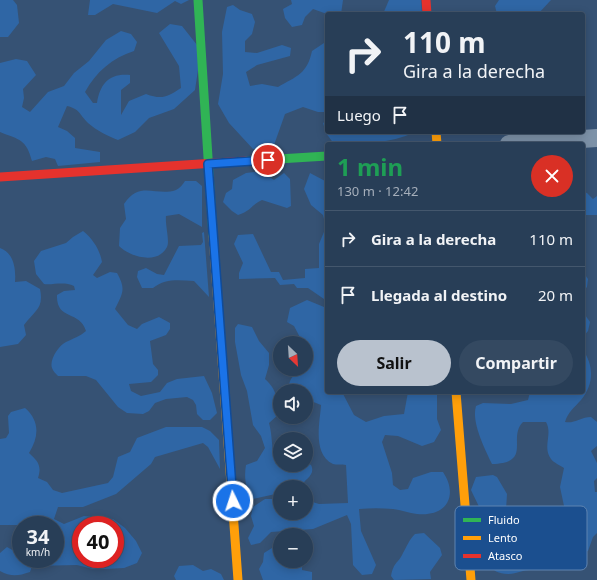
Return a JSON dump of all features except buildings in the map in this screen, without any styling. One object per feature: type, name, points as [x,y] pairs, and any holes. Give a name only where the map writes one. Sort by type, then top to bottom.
[{"type":"street","points":[[198,0],[208,164],[238,580]]},
{"type":"street","points":[[426,0],[427,12]]},
{"type":"street","points":[[539,142],[597,138]]},
{"type":"street","points":[[0,177],[325,156]]},
{"type":"street","points":[[456,394],[465,506]]},
{"type":"street","points":[[470,570],[471,580]]},
{"type":"shaded area","points":[[0,0],[13,0],[17,5],[19,23],[8,37],[0,37]]},
{"type":"shaded area","points":[[90,0],[189,0],[181,4],[175,1],[157,13],[113,4],[95,15],[88,15]]},
{"type":"shaded area","points":[[291,0],[343,0],[341,12],[325,12],[325,13],[313,9],[305,17],[302,25],[292,27],[285,18],[283,9],[292,4]]},
{"type":"shaded area","points":[[389,0],[421,0],[422,12],[384,12]]},
{"type":"shaded area","points":[[499,0],[551,0],[540,12],[496,12],[495,6]]},
{"type":"shaded area","points":[[233,5],[240,10],[252,14],[255,22],[252,34],[245,41],[245,52],[257,53],[282,45],[291,48],[290,56],[257,65],[246,72],[250,86],[262,84],[278,87],[296,77],[304,70],[310,59],[312,51],[325,43],[325,112],[318,112],[303,107],[285,114],[274,145],[268,149],[253,149],[229,123],[218,104],[223,74],[222,32],[227,7]]},
{"type":"shaded area","points":[[170,24],[182,26],[201,50],[195,90],[174,109],[149,118],[135,132],[118,140],[95,128],[88,123],[77,110],[67,106],[58,127],[67,131],[75,138],[75,148],[100,152],[100,162],[58,166],[55,159],[46,157],[32,161],[25,144],[0,132],[0,63],[16,59],[27,61],[36,75],[23,89],[24,98],[22,107],[30,112],[48,92],[64,86],[74,73],[89,61],[106,40],[121,31],[131,34],[137,42],[134,51],[112,62],[94,78],[85,92],[93,103],[97,103],[100,90],[107,81],[116,76],[123,75],[130,75],[130,83],[121,90],[121,115],[129,101],[146,94],[156,97],[164,97],[172,94],[181,88],[179,66],[159,33]]},
{"type":"shaded area","points":[[327,134],[410,134],[386,141],[333,142]]},
{"type":"shaded area","points":[[261,171],[274,180],[284,173],[290,179],[291,206],[287,208],[262,200],[246,212],[238,215],[223,202],[226,193],[232,189],[233,180],[246,173]]},
{"type":"shaded area","points":[[310,173],[325,181],[325,223],[323,215],[311,205],[304,189]]},
{"type":"shaded area","points":[[185,181],[196,181],[202,186],[202,227],[179,214],[166,216],[168,244],[163,253],[151,257],[137,256],[119,246],[120,228],[126,219],[124,204],[130,197],[142,191],[169,192],[176,190]]},
{"type":"shaded area","points":[[585,192],[593,199],[597,196],[597,215],[585,215]]},
{"type":"shaded area","points":[[325,229],[325,299],[308,288],[297,288],[294,284],[280,285],[275,278],[239,279],[239,273],[243,263],[234,244],[238,235],[253,234],[271,272],[279,272],[283,280],[305,278],[305,269],[319,268],[319,244]]},
{"type":"shaded area","points":[[83,231],[96,245],[100,253],[102,262],[93,275],[97,278],[110,272],[117,273],[120,278],[122,283],[122,295],[115,309],[128,325],[137,329],[142,324],[159,317],[170,323],[170,329],[166,335],[150,341],[153,364],[158,370],[158,375],[151,382],[129,384],[131,391],[141,396],[160,392],[167,383],[177,379],[204,376],[212,393],[217,413],[210,420],[203,420],[197,414],[196,405],[193,400],[187,397],[166,399],[155,403],[149,411],[143,414],[127,413],[118,407],[96,380],[86,376],[58,376],[53,370],[51,365],[53,357],[58,349],[63,344],[86,331],[83,324],[79,320],[60,309],[58,303],[57,295],[64,291],[75,290],[74,286],[63,283],[44,284],[36,274],[34,261],[41,251],[66,243]]},
{"type":"shaded area","points":[[204,232],[209,297],[194,281],[172,280],[153,288],[142,288],[137,277],[138,271],[146,268],[157,274],[164,275],[179,246],[201,245],[203,242],[202,233]]},
{"type":"shaded area","points":[[0,248],[5,250],[13,262],[15,282],[26,281],[40,289],[41,301],[38,309],[24,325],[26,335],[18,344],[0,347]]},
{"type":"shaded area","points":[[585,275],[588,279],[587,287],[585,289]]},
{"type":"shaded area","points":[[307,300],[324,307],[325,306],[325,394],[343,394],[354,415],[366,422],[384,416],[404,414],[408,394],[437,394],[437,419],[441,430],[434,442],[422,446],[398,436],[385,435],[382,442],[392,473],[393,485],[400,490],[408,489],[413,478],[431,472],[443,472],[450,489],[447,503],[436,512],[427,514],[417,514],[396,509],[359,509],[361,531],[376,565],[372,574],[362,575],[353,565],[351,524],[347,515],[313,529],[273,528],[273,532],[260,543],[251,545],[248,538],[254,526],[251,516],[253,507],[265,499],[273,499],[273,520],[313,520],[313,502],[319,504],[348,503],[346,465],[333,464],[326,459],[322,453],[319,437],[321,405],[313,402],[313,384],[289,384],[293,376],[313,376],[313,336],[299,336],[294,326],[287,322],[290,308]]},
{"type":"shaded area","points":[[585,315],[590,322],[588,331],[585,335]]},
{"type":"shaded area","points":[[238,324],[252,327],[259,341],[269,353],[269,365],[265,379],[273,389],[273,419],[269,423],[273,454],[273,472],[312,472],[306,480],[273,480],[273,495],[253,499],[248,491],[246,483],[246,465],[257,461],[265,448],[261,436],[253,425],[247,391],[241,375],[235,342],[235,328]]},
{"type":"shaded area","points":[[585,353],[591,369],[588,388],[585,394]]},
{"type":"shaded area","points":[[530,394],[585,394],[565,422],[591,417],[597,422],[597,446],[591,451],[597,463],[597,478],[594,481],[595,492],[597,492],[597,533],[593,537],[588,551],[587,506],[564,506],[560,487],[564,468],[555,463],[548,454],[548,427],[546,422],[523,422],[517,435],[516,454],[512,459],[504,463],[492,464],[486,451],[475,420],[476,406],[483,403],[511,404],[528,400]]},
{"type":"shaded area","points":[[25,408],[30,413],[35,424],[36,435],[35,441],[29,453],[38,464],[40,470],[38,478],[47,482],[53,490],[62,493],[108,483],[113,477],[118,457],[130,452],[137,438],[166,427],[202,427],[210,431],[219,440],[220,469],[208,447],[203,443],[155,457],[151,464],[116,494],[83,507],[58,507],[55,516],[12,516],[12,525],[0,525],[0,439],[6,438],[9,433],[8,416],[11,412]]},
{"type":"shaded area","points":[[493,475],[497,477],[507,494],[506,506],[479,506],[471,490],[476,477]]},
{"type":"shaded area","points":[[72,521],[72,565],[64,565],[64,524]]},
{"type":"shaded area","points":[[124,527],[136,541],[142,553],[137,563],[124,568]]},
{"type":"shaded area","points":[[424,533],[440,548],[442,555],[430,572],[431,579],[394,580],[391,576],[393,568],[410,541],[415,534]]},
{"type":"shaded area","points":[[7,547],[12,550],[12,568],[31,568],[30,572],[11,575],[0,571],[0,553]]},
{"type":"shaded area","points":[[273,547],[273,568],[302,568],[302,570],[312,572],[312,580],[263,580],[259,569],[263,562],[264,553]]},
{"type":"shaded area","points":[[193,565],[203,571],[211,569],[221,574],[224,580],[176,580],[174,576],[179,566]]},
{"type":"shaded area","points":[[89,568],[124,568],[105,569]]},
{"type":"shaded area","points":[[495,570],[528,570],[512,574]]},
{"type":"traffic: fast","points":[[198,0],[213,236]]},
{"type":"traffic: fast","points":[[246,161],[325,156]]},
{"type":"traffic: slow","points":[[436,134],[437,142]]},
{"type":"traffic: slow","points":[[213,236],[238,580]]},
{"type":"traffic: slow","points":[[456,394],[465,506]]},
{"type":"traffic: slow","points":[[470,570],[471,580]]},
{"type":"traffic: jam","points":[[426,0],[427,12]]},
{"type":"traffic: jam","points":[[0,177],[246,161]]},
{"type":"route","points":[[233,501],[208,164],[268,160]]}]
